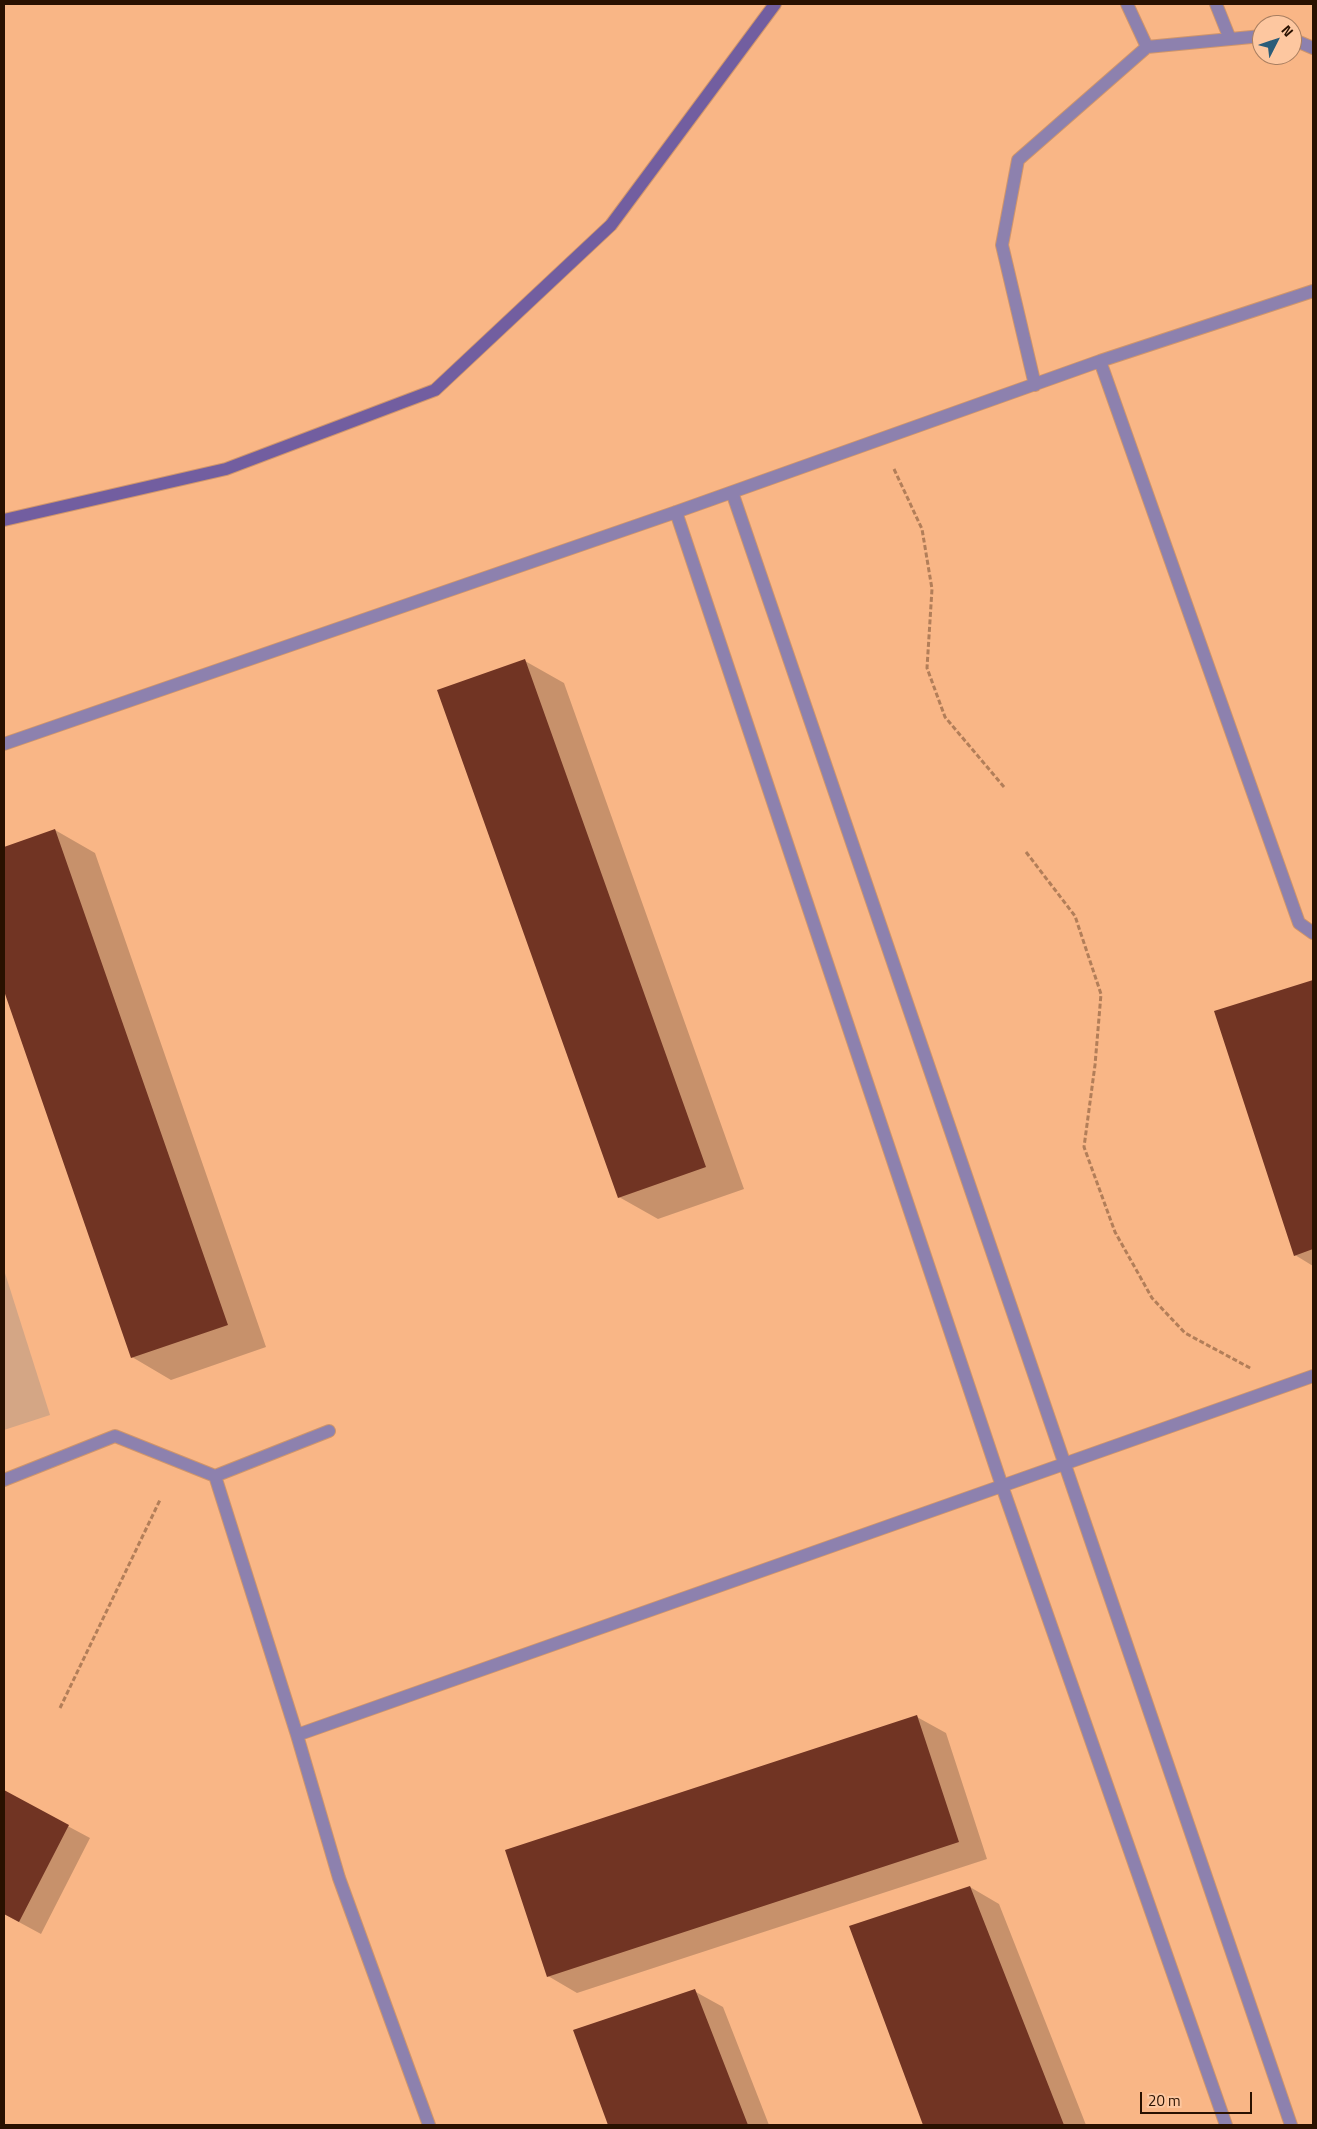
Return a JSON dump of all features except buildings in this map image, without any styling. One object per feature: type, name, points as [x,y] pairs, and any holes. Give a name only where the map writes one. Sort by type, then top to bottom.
[{"type":"main road","points":[[4,520],[226,469],[435,390],[611,225],[775,4]]},
{"type":"lane","points":[[1127,4],[1147,47]]},
{"type":"lane","points":[[1216,4],[1230,39]]},
{"type":"lane","points":[[1035,385],[1002,245],[1018,160],[1147,47],[1252,37]]},
{"type":"lane","points":[[4,744],[676,512],[1100,361],[1313,291]]},
{"type":"lane","points":[[1100,361],[1299,923],[1313,933]]},
{"type":"lane","points":[[732,492],[1291,2125]]},
{"type":"lane","points":[[676,512],[1002,1486],[1226,2125]]},
{"type":"lane","points":[[297,1735],[1313,1376]]},
{"type":"lane","points":[[4,1480],[115,1436],[215,1476],[329,1431]]},
{"type":"lane","points":[[215,1476],[297,1735],[339,1878],[429,2125]]},
{"type":"path","points":[[894,469],[922,529],[932,589],[926,668],[945,716],[1004,788]]},
{"type":"path","points":[[1026,852],[1075,916],[1101,994],[1095,1065],[1084,1147],[1115,1232],[1152,1298],[1185,1332],[1259,1373]]},
{"type":"path","points":[[60,1708],[160,1500]]},
{"type":"shaded area","points":[[4,1270],[50,1415],[4,1430]]}]
